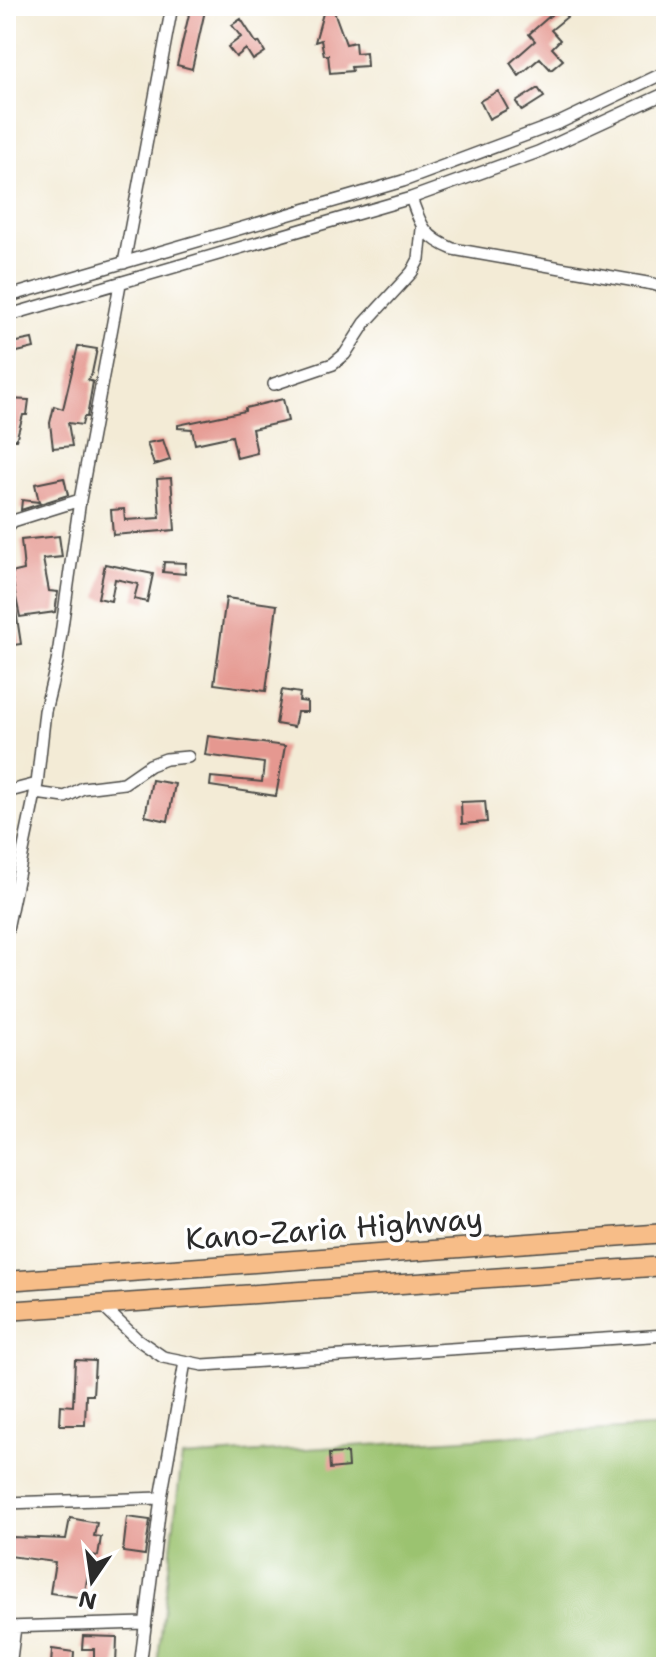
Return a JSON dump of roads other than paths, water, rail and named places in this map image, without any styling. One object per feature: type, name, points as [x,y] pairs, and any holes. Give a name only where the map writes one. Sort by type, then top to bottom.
[{"type":"highway","name":"Kano-Zaria Highway","points":[[6,1281],[666,1233]]},
{"type":"highway","name":"Kano-Zaria Highway","points":[[6,1311],[666,1266]]},
{"type":"street","points":[[124,263],[172,6]]},
{"type":"street","points":[[6,297],[403,181],[561,122],[666,72]]},
{"type":"street","points":[[6,316],[411,198],[538,152],[666,93]]},
{"type":"street","points":[[274,384],[333,364],[345,354],[365,323],[412,272],[419,259],[422,229],[411,198]]},
{"type":"street","points":[[342,199],[346,217]]},
{"type":"street","points":[[422,229],[435,241],[453,249],[666,288]]},
{"type":"street","points":[[6,934],[36,788],[45,711],[57,662],[80,500],[120,284]]},
{"type":"street","points":[[6,529],[13,521],[80,500]]},
{"type":"street","points":[[6,792],[36,788],[65,797],[83,788],[124,783],[150,765],[166,759],[188,757]]},
{"type":"street","points":[[101,1305],[137,1339],[163,1357],[203,1365],[666,1335]]},
{"type":"street","points":[[140,1667],[161,1498],[185,1362]]},
{"type":"street","points":[[6,1503],[161,1498]]},
{"type":"street","points":[[10,1667],[10,1627],[145,1623]]}]
